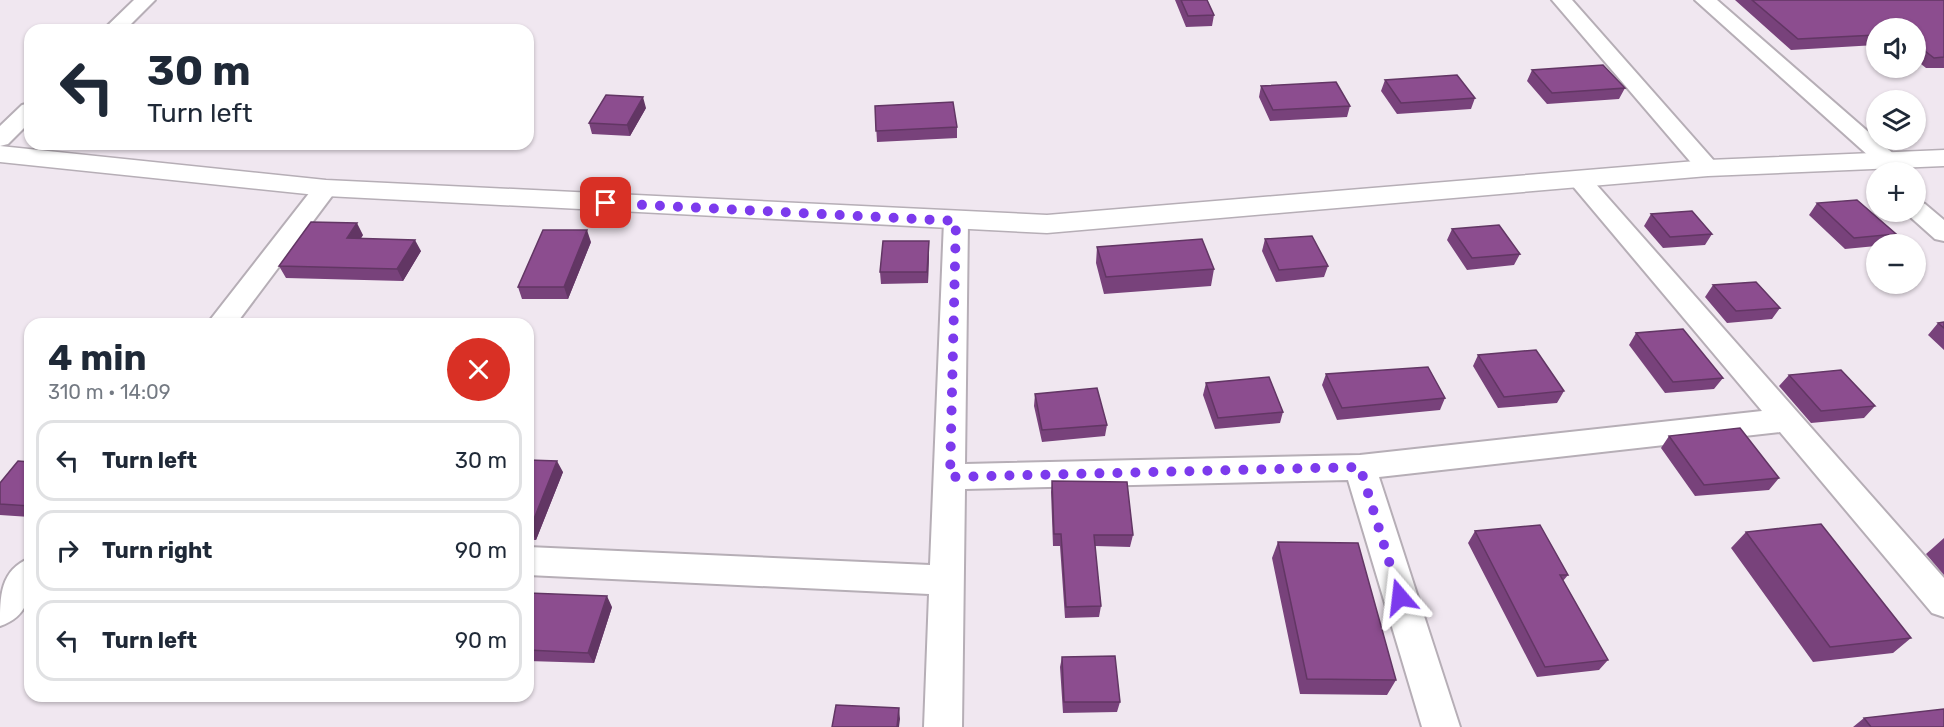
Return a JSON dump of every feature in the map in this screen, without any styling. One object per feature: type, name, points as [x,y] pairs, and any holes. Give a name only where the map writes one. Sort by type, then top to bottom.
[{"type":"street","points":[[119,24],[145,0]]},
{"type":"street","points":[[1562,0],[1708,168]]},
{"type":"street","points":[[1705,0],[1870,162]]},
{"type":"street","points":[[0,139],[24,116]]},
{"type":"street","points":[[0,154],[326,188],[1047,224],[1708,168],[1866,167]]},
{"type":"street","points":[[1913,162],[1944,158]]},
{"type":"street","points":[[1579,179],[1944,602]]},
{"type":"street","points":[[226,318],[326,188]]},
{"type":"street","points":[[1926,218],[1944,233]]},
{"type":"street","points":[[943,727],[956,221]]},
{"type":"street","points":[[950,477],[1360,467],[1787,420]]},
{"type":"street","points":[[1360,467],[1441,727]]},
{"type":"street","points":[[534,561],[947,580]]},
{"type":"street","points":[[0,611],[24,580]]},
{"type":"building","points":[[1181,0],[1207,0],[1214,15],[1188,16]]},
{"type":"building","points":[[1752,0],[1944,0],[1944,57],[1934,58],[1926,52],[1926,18],[1866,18],[1866,36],[1798,39]]},
{"type":"building","points":[[1603,65],[1625,88],[1552,93],[1532,70]]},
{"type":"building","points":[[1457,75],[1475,98],[1401,103],[1385,80]]},
{"type":"building","points":[[1336,82],[1350,106],[1273,110],[1261,86]]},
{"type":"building","points":[[606,95],[643,97],[627,125],[589,123]]},
{"type":"building","points":[[953,102],[957,127],[876,131],[875,106]]},
{"type":"building","points":[[1857,200],[1866,208],[1866,222],[1882,222],[1896,234],[1866,234],[1866,237],[1854,238],[1817,203]]},
{"type":"building","points":[[1692,211],[1712,234],[1670,237],[1651,214]]},
{"type":"building","points":[[311,222],[357,223],[347,238],[415,240],[397,269],[279,266]]},
{"type":"building","points":[[1499,225],[1520,254],[1472,258],[1452,229]]},
{"type":"building","points":[[543,230],[587,230],[564,287],[518,287]]},
{"type":"building","points":[[1312,236],[1328,266],[1279,270],[1265,239]]},
{"type":"building","points":[[1202,239],[1214,269],[1106,277],[1097,247]]},
{"type":"building","points":[[883,241],[929,241],[927,272],[880,272]]},
{"type":"building","points":[[1756,282],[1780,308],[1736,311],[1713,285]]},
{"type":"building","points":[[1683,329],[1723,378],[1673,382],[1636,333]]},
{"type":"building","points":[[1536,350],[1564,391],[1504,397],[1478,355]]},
{"type":"building","points":[[1428,367],[1445,398],[1342,408],[1326,374]]},
{"type":"building","points":[[1841,370],[1875,406],[1821,411],[1789,375]]},
{"type":"building","points":[[1269,377],[1283,412],[1218,418],[1206,383]]},
{"type":"building","points":[[1097,388],[1107,425],[1042,430],[1035,394]]},
{"type":"building","points":[[1740,428],[1779,478],[1704,485],[1669,436]]},
{"type":"building","points":[[534,460],[557,461],[534,519]]},
{"type":"building","points":[[18,461],[24,462],[24,506],[0,504],[0,483]]},
{"type":"building","points":[[1052,481],[1127,482],[1133,535],[1094,535],[1101,606],[1066,607],[1061,534],[1054,534]]},
{"type":"building","points":[[1821,524],[1911,638],[1830,647],[1746,532]]},
{"type":"building","points":[[1540,525],[1568,575],[1560,575],[1608,660],[1545,667],[1475,531]]},
{"type":"building","points":[[1278,542],[1358,543],[1396,680],[1307,679]]},
{"type":"building","points":[[534,593],[607,596],[588,653],[534,650]]},
{"type":"building","points":[[1115,656],[1120,702],[1064,702],[1062,657]]},
{"type":"building","points":[[836,705],[899,708],[897,727],[832,727]]},
{"type":"building","points":[[1944,709],[1944,727],[1871,727],[1864,718]]},
{"type":"route","points":[[606,203],[956,221],[950,477],[1360,467],[1400,597]]}]
